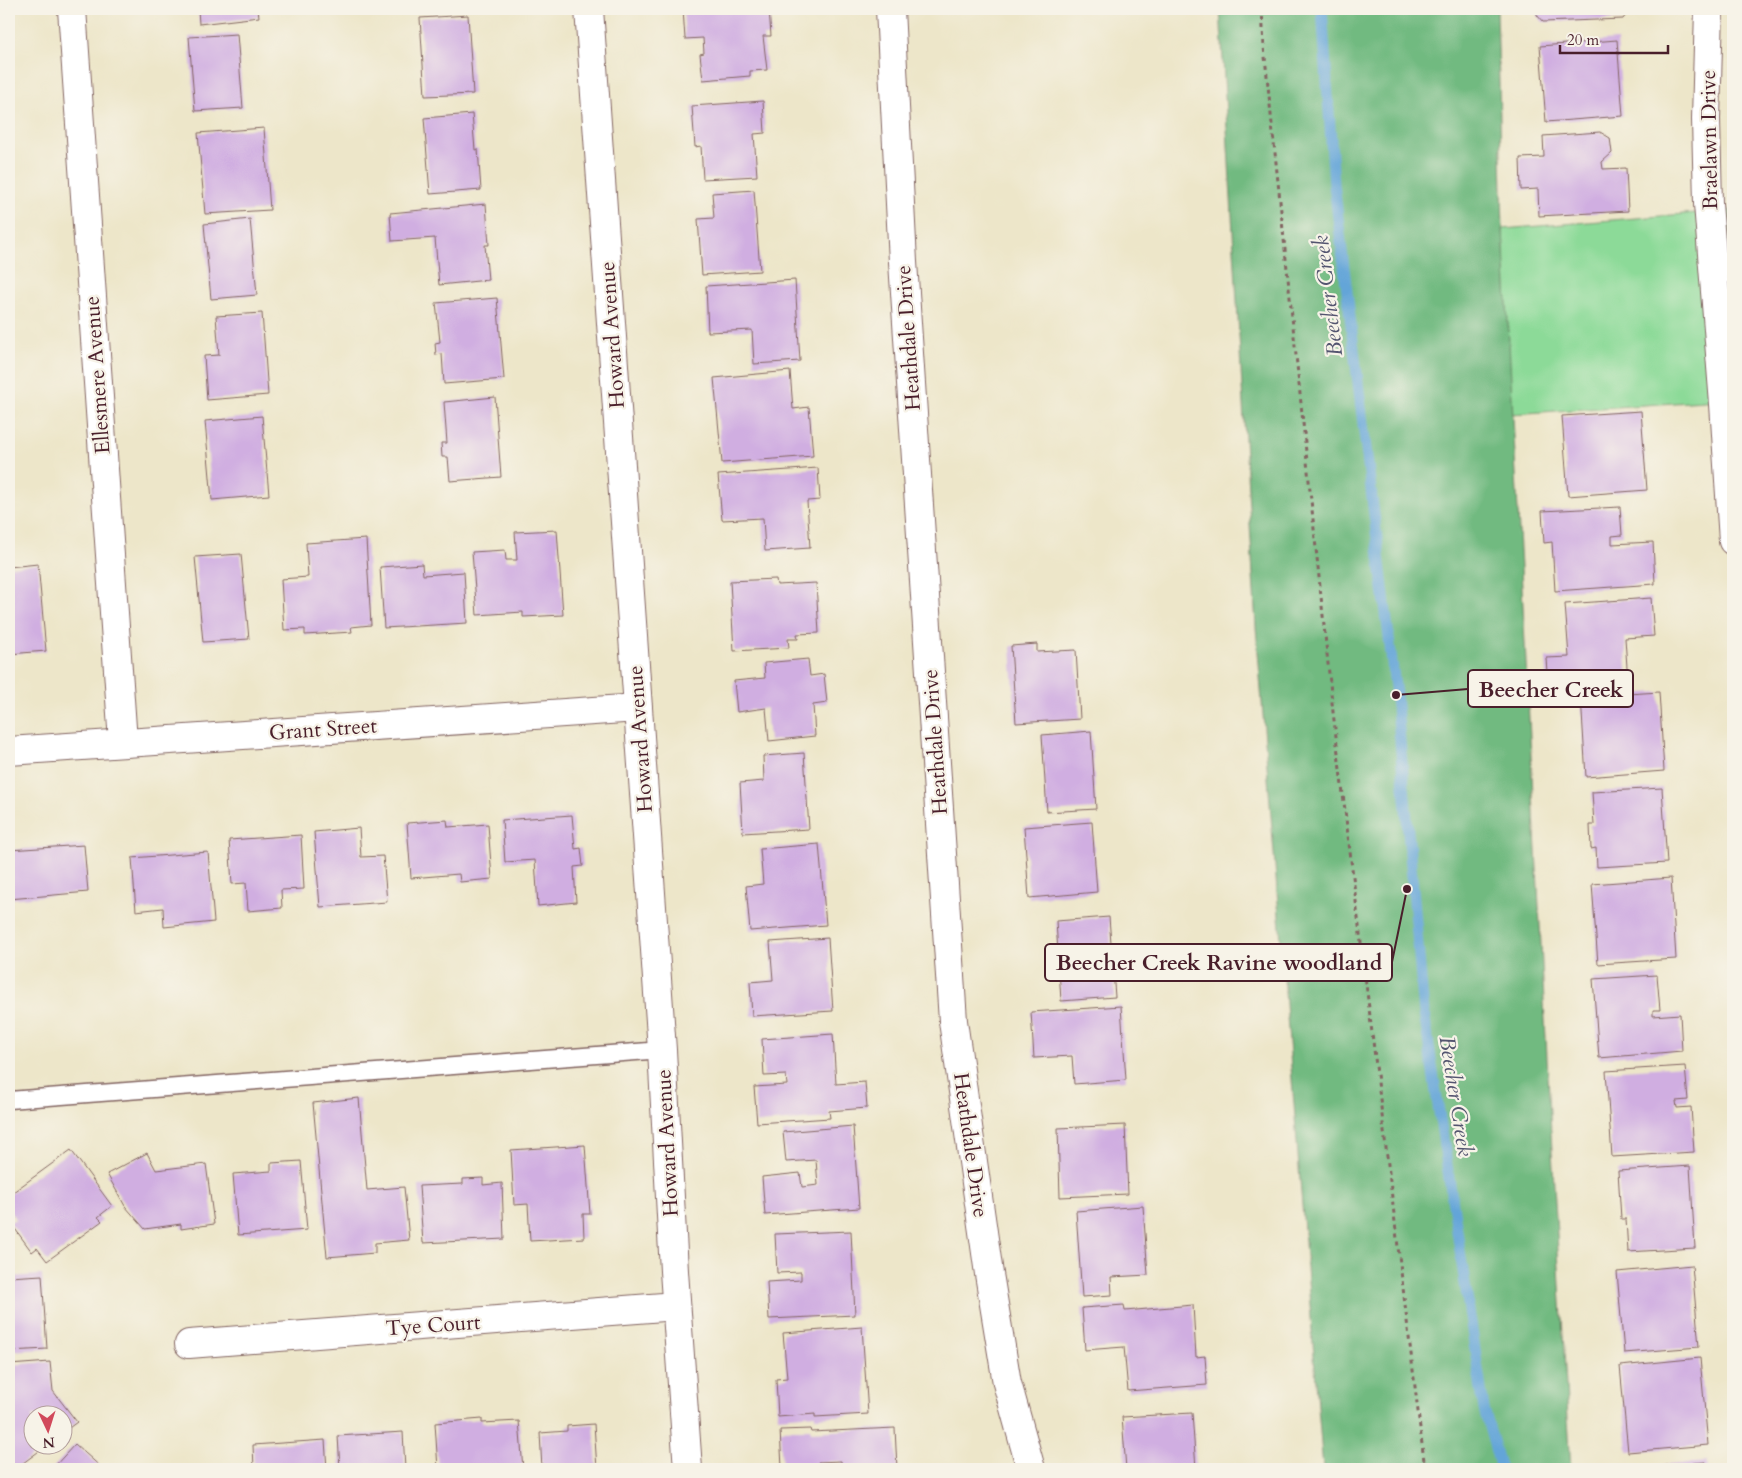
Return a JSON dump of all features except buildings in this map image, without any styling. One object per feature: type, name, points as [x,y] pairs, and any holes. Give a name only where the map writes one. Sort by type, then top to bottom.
[{"type":"street","name":"Ellesmere Avenue","points":[[72,9],[117,681],[123,742]]},
{"type":"street","name":"Howard Avenue","points":[[589,9],[662,1050],[676,1306],[688,1469]]},
{"type":"street","name":"Heathdale Drive","points":[[890,9],[903,262],[953,1021],[989,1274],[1007,1383],[1031,1469]]},
{"type":"street","name":"Braelawn Drive","points":[[1709,9],[1706,119],[1708,204],[1733,541]]},
{"type":"street","name":"Grant Street","points":[[9,751],[638,708]]},
{"type":"street","name":"Tye Court","points":[[189,1344],[676,1306]]},
{"type":"lane","points":[[9,1100],[662,1050]]},
{"type":"path","points":[[1262,9],[1266,67],[1333,712],[1425,1469]]},
{"type":"green space","points":[[1220,9],[1497,9],[1503,229],[1552,1151],[1571,1469],[1323,1469],[1256,627]]},
{"type":"green space","points":[[1733,210],[1733,399],[1512,414],[1503,229]]},
{"type":"waterway","name":"Beecher Creek","points":[[1322,9],[1334,185],[1396,695],[1424,1013],[1484,1409],[1501,1469]]},
{"type":"place","name":"Beecher Creek","points":[[1396,695]]},
{"type":"place","name":"Beecher Creek Ravine woodland","points":[[1407,889]]}]
